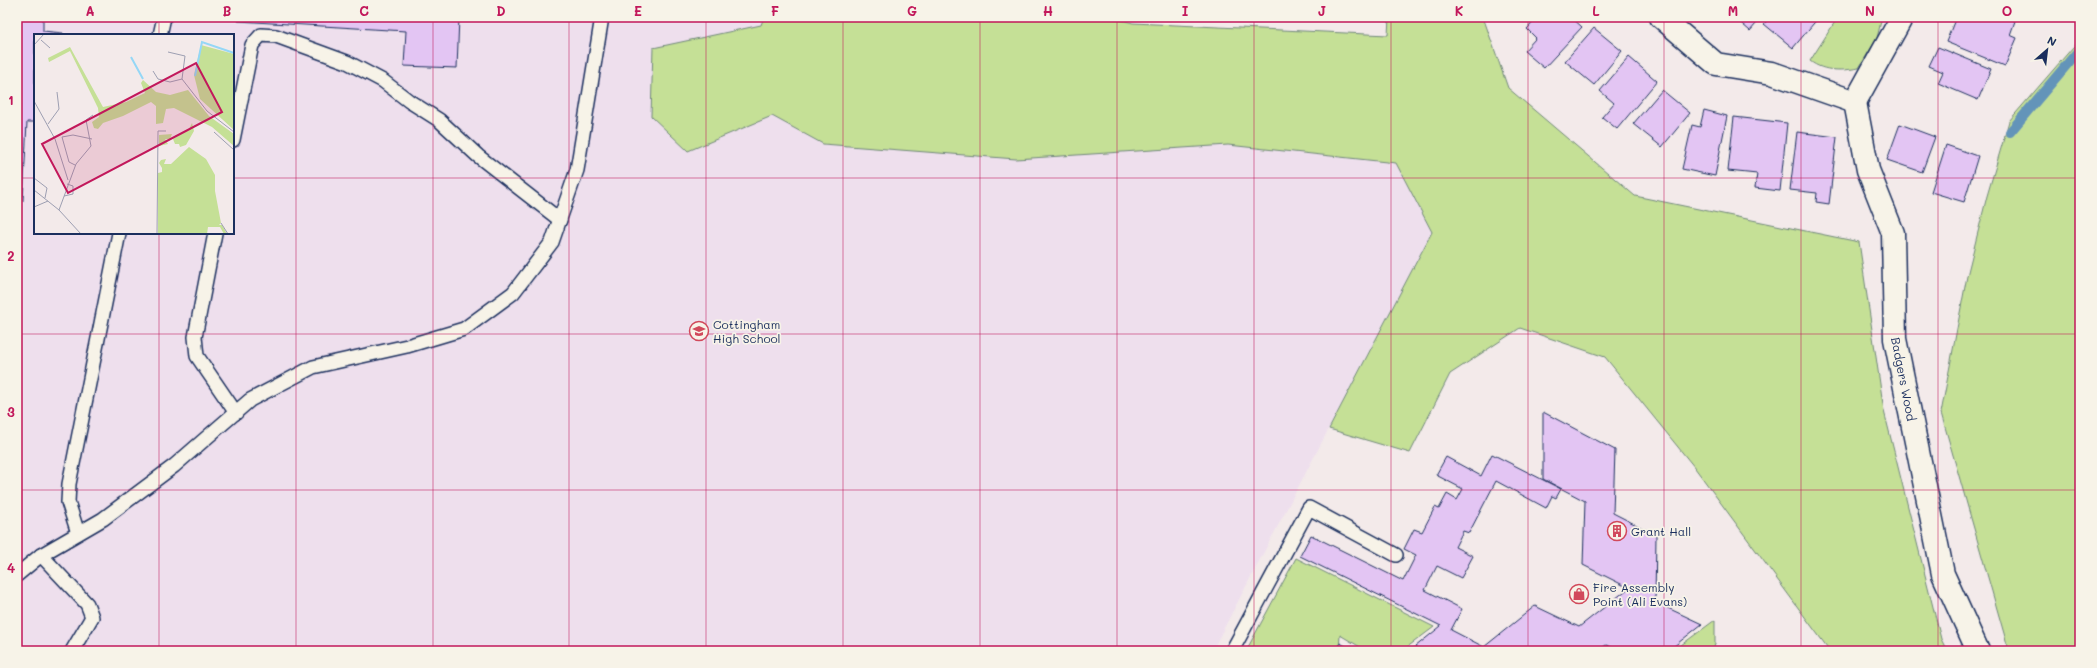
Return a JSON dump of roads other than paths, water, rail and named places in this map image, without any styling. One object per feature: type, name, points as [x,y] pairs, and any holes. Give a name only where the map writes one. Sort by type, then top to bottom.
[{"type":"street","points":[[1661,17],[1716,64],[1772,73],[1855,102],[1902,17]]},
{"type":"street","name":"Badgers Wood","points":[[1855,102],[1868,170],[1893,233],[1895,339],[1943,574],[1978,651]]},
{"type":"lane","points":[[160,34],[164,17]]},
{"type":"lane","points":[[17,574],[41,555],[103,519],[174,466],[250,400],[313,368],[407,346],[464,329],[513,293],[552,242],[577,170],[598,34],[602,17]]},
{"type":"lane","points":[[234,135],[252,45],[261,35],[276,36],[347,62],[383,81],[409,101],[439,120],[478,156],[560,220]]},
{"type":"lane","points":[[78,533],[68,502],[69,484],[119,234]]},
{"type":"lane","points":[[215,234],[194,337],[197,356],[236,413]]},
{"type":"lane","points":[[1232,651],[1309,508],[1396,555]]},
{"type":"lane","points":[[41,555],[87,604],[92,617],[72,651]]},
{"type":"waterway","points":[[2010,132],[2080,49]]},
{"type":"place","name":"Cottingham High School","points":[[699,331]]},
{"type":"place","name":"Grant Hall","points":[[1617,531]]},
{"type":"place","name":"Fire Assembly Point (Ali Evans)","points":[[1579,594]]}]
